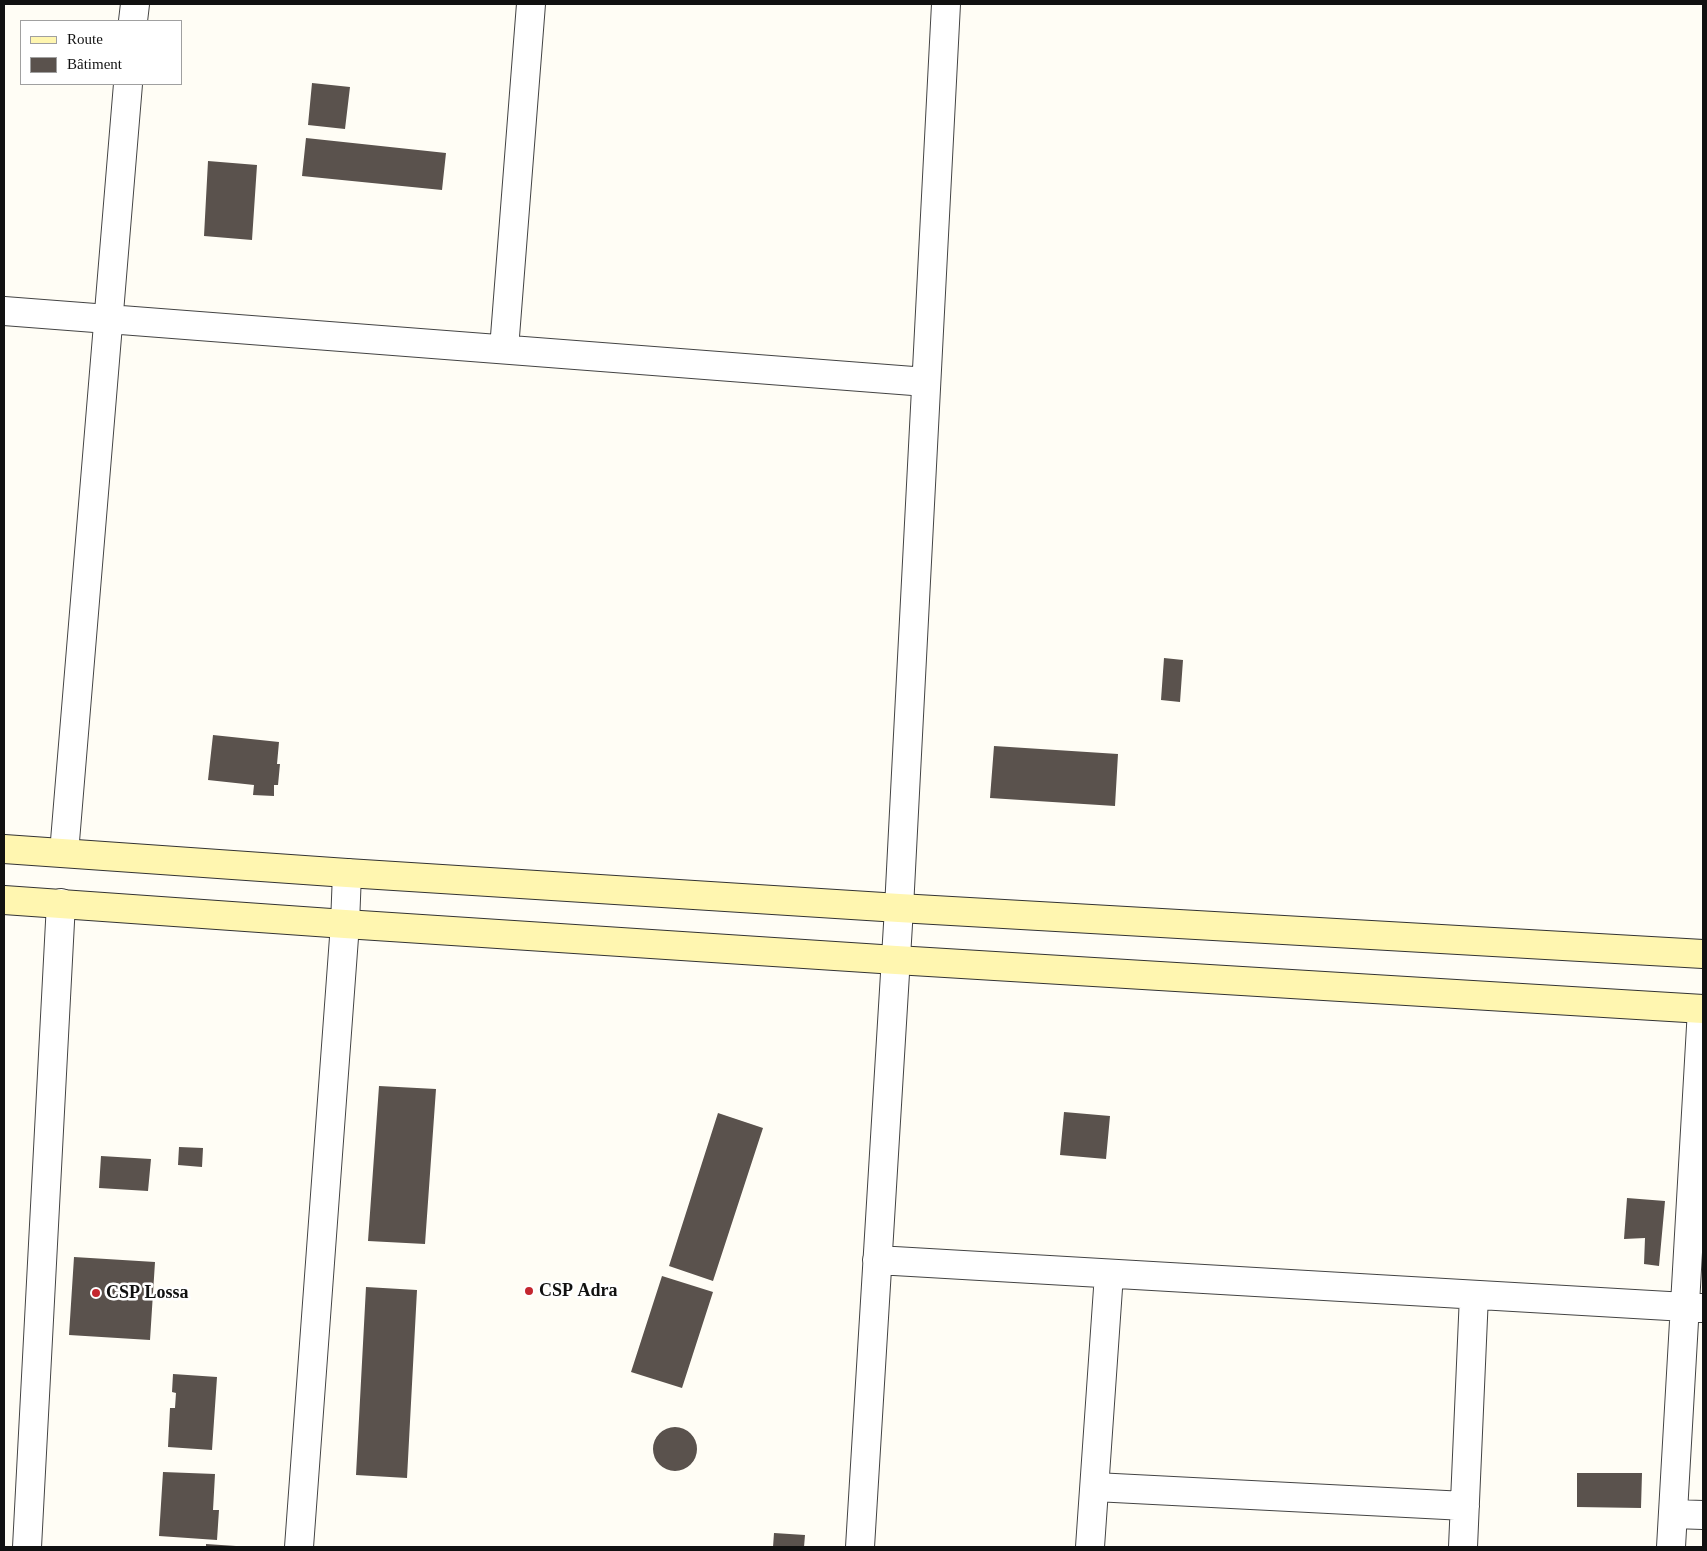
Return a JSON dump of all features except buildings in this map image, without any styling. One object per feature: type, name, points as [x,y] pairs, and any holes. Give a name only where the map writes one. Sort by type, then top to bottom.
[{"type":"main road","points":[[4,849],[899,908],[1703,954]]},
{"type":"main road","points":[[4,900],[896,960],[1703,1009]]},
{"type":"street","points":[[133,20],[135,4]]},
{"type":"street","points":[[504,350],[531,4]]},
{"type":"street","points":[[860,1547],[899,908],[946,4]]},
{"type":"street","points":[[64,853],[128,85]]},
{"type":"street","points":[[4,311],[926,382]]},
{"type":"street","points":[[299,1547],[344,924],[346,873]]},
{"type":"street","points":[[27,1547],[61,903]]},
{"type":"street","points":[[1671,1547],[1694,1308],[1703,1009]]},
{"type":"street","points":[[877,1260],[1694,1308]]},
{"type":"street","points":[[1090,1547],[1110,1274]]},
{"type":"street","points":[[1464,1547],[1474,1295]]},
{"type":"street","points":[[1095,1487],[1465,1506]]},
{"type":"street","points":[[1673,1514],[1703,1516]]},
{"type":"place","name":"CSP Adra","points":[[529,1291]]},
{"type":"place","name":"CSP Lossa","points":[[96,1293]]}]
